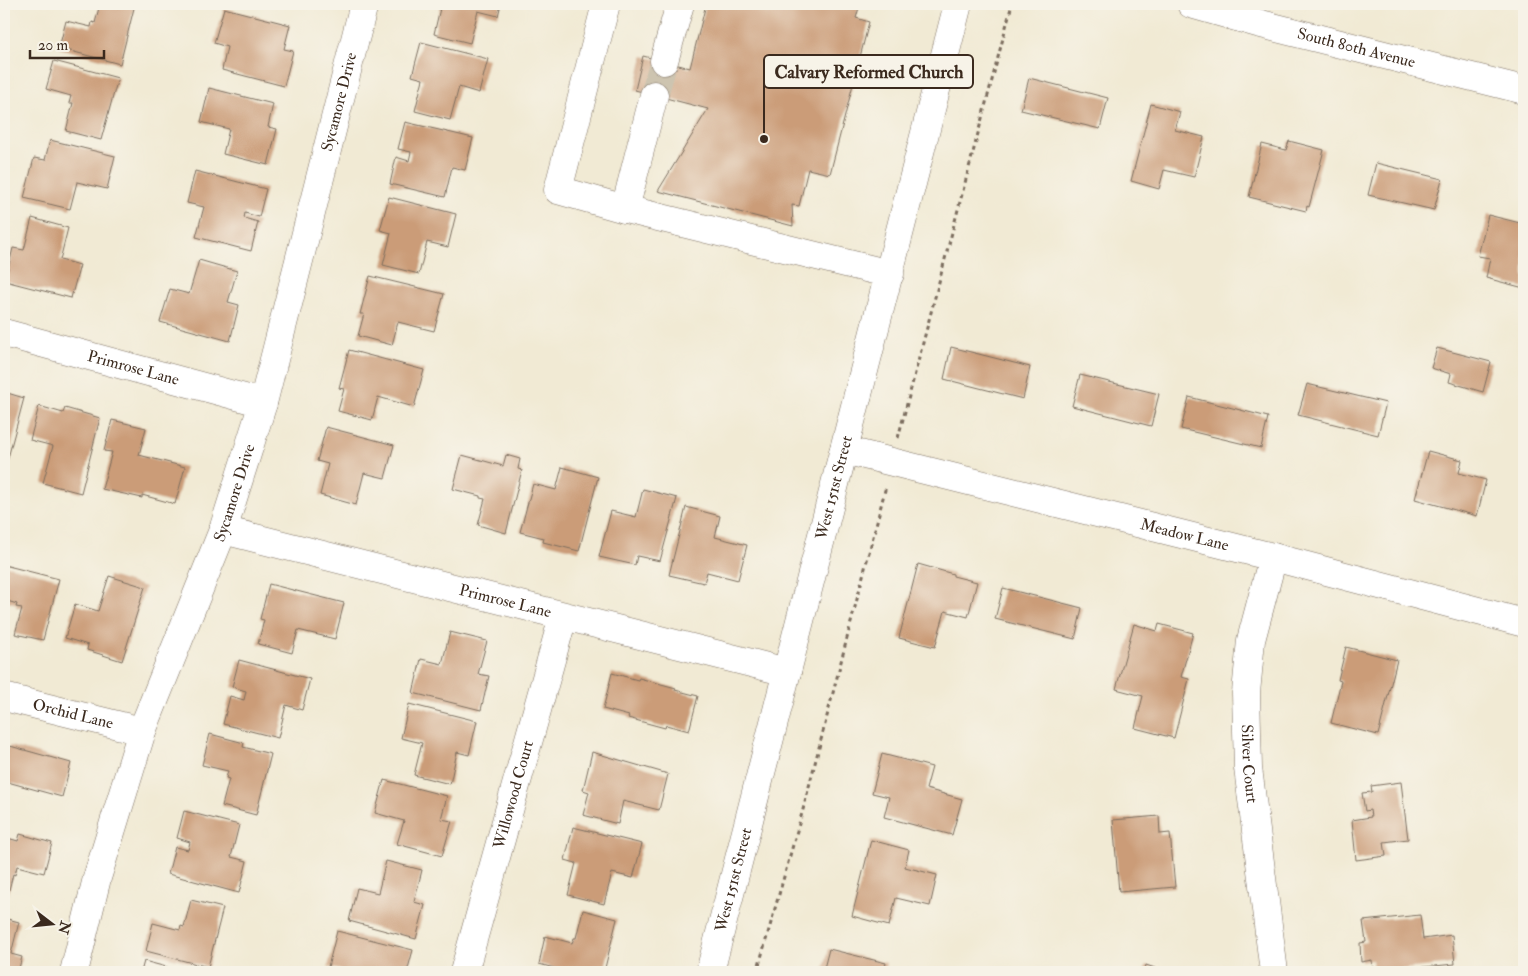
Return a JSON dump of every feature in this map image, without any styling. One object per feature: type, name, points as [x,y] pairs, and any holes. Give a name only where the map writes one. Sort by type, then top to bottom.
[{"type":"street","name":"Sycamore Drive","points":[[74,972],[97,878],[142,732],[223,530],[263,403],[364,4]]},
{"type":"street","points":[[606,4],[558,190],[625,209],[890,274]]},
{"type":"street","points":[[664,61],[680,4]]},
{"type":"street","name":"West 151st Street","points":[[710,972],[958,4]]},
{"type":"street","name":"South 80th Avenue","points":[[1191,4],[1261,24],[1524,90]]},
{"type":"street","points":[[625,209],[654,95]]},
{"type":"street","name":"Primrose Lane","points":[[4,333],[263,403]]},
{"type":"street","name":"Meadow Lane","points":[[844,450],[1273,556],[1524,623]]},
{"type":"street","name":"Primrose Lane","points":[[223,530],[787,672]]},
{"type":"street","name":"Silver Court","points":[[1273,556],[1251,640],[1246,693],[1248,768],[1274,972]]},
{"type":"street","name":"Willowood Court","points":[[464,972],[563,617]]},
{"type":"street","name":"Orchid Lane","points":[[4,697],[142,732]]},
{"type":"building","points":[[100,4],[135,4],[120,64],[59,48],[66,21],[91,27],[92,22],[95,23]]},
{"type":"building","points":[[441,4],[501,4],[498,16],[478,11],[470,43],[434,34]]},
{"type":"building","points":[[706,4],[860,4],[856,18],[869,22],[830,174],[808,169],[799,206],[792,205],[793,226],[658,191],[708,109],[635,90],[643,56],[690,68]]},
{"type":"building","points":[[224,8],[290,25],[284,49],[293,51],[284,86],[222,70],[227,47],[214,43]]},
{"type":"building","points":[[421,42],[488,59],[479,93],[459,87],[450,120],[415,111],[423,79],[412,76]]},
{"type":"building","points":[[54,61],[118,78],[101,140],[66,131],[73,103],[69,103],[71,96],[46,89]]},
{"type":"building","points":[[1029,78],[1108,98],[1100,129],[1021,110]]},
{"type":"building","points":[[209,88],[273,104],[268,127],[277,129],[268,165],[223,154],[229,129],[201,122]]},
{"type":"building","points":[[1151,104],[1180,112],[1175,130],[1204,137],[1194,177],[1164,170],[1159,189],[1131,181]]},
{"type":"building","points":[[405,122],[473,138],[465,170],[452,167],[445,197],[390,184],[396,157],[409,161],[411,152],[398,149]]},
{"type":"building","points":[[50,140],[115,156],[107,189],[77,182],[70,209],[24,198],[34,158],[45,160]]},
{"type":"building","points":[[1289,141],[1324,150],[1309,207],[1307,206],[1306,211],[1249,197],[1262,144],[1286,150]]},
{"type":"building","points":[[1376,163],[1442,179],[1434,210],[1368,195]]},
{"type":"building","points":[[195,171],[266,189],[259,217],[245,213],[244,218],[258,222],[251,251],[196,237],[204,207],[187,203]]},
{"type":"building","points":[[389,197],[456,214],[448,247],[427,242],[419,274],[383,265],[391,233],[380,230]]},
{"type":"building","points":[[1488,215],[1524,224],[1524,288],[1486,278],[1490,258],[1478,256]]},
{"type":"building","points":[[32,218],[68,228],[60,260],[80,265],[71,298],[5,281],[13,248],[24,250]]},
{"type":"building","points":[[199,260],[237,271],[228,302],[239,305],[230,341],[160,322],[170,289],[189,294]]},
{"type":"building","points":[[370,276],[444,294],[434,331],[398,322],[392,345],[358,336],[364,314],[360,314]]},
{"type":"building","points":[[951,347],[1030,367],[1023,399],[944,379]]},
{"type":"building","points":[[1437,348],[1491,362],[1483,392],[1449,382],[1451,374],[1431,368]]},
{"type":"building","points":[[349,350],[424,370],[414,407],[378,397],[372,420],[338,411],[344,389],[339,388]]},
{"type":"building","points":[[1080,375],[1159,394],[1151,426],[1072,406]]},
{"type":"building","points":[[1307,384],[1386,403],[1378,435],[1298,415]]},
{"type":"building","points":[[4,392],[24,398],[4,473]]},
{"type":"building","points":[[1189,397],[1268,417],[1261,448],[1181,429]]},
{"type":"building","points":[[39,406],[63,413],[65,408],[100,418],[81,493],[43,483],[53,446],[30,440]]},
{"type":"building","points":[[112,420],[146,428],[139,455],[185,467],[175,504],[142,495],[142,498],[102,489],[112,452],[104,451]]},
{"type":"building","points":[[326,427],[394,445],[385,478],[364,473],[356,505],[320,495],[328,464],[317,461]]},
{"type":"building","points":[[1428,451],[1462,460],[1459,473],[1486,480],[1477,516],[1415,499]]},
{"type":"building","points":[[462,455],[503,466],[506,455],[520,459],[518,469],[522,470],[506,533],[478,525],[485,499],[453,489]]},
{"type":"building","points":[[562,467],[598,477],[579,551],[543,542],[544,538],[520,532],[533,484],[556,490]]},
{"type":"building","points":[[643,489],[677,498],[660,561],[637,556],[635,565],[599,557],[611,511],[636,517]]},
{"type":"building","points":[[686,507],[720,516],[715,537],[747,545],[738,580],[707,572],[704,583],[669,575]]},
{"type":"building","points":[[918,564],[977,582],[968,617],[945,611],[935,647],[899,638]]},
{"type":"building","points":[[4,565],[59,579],[43,640],[15,634],[22,608],[16,607],[17,604],[4,600]]},
{"type":"building","points":[[109,576],[145,587],[122,661],[87,650],[88,645],[65,638],[75,604],[98,611]]},
{"type":"building","points":[[269,584],[344,603],[335,639],[298,630],[292,653],[258,644],[264,620],[260,619]]},
{"type":"building","points":[[1003,588],[1082,608],[1075,639],[995,619]]},
{"type":"building","points":[[1134,624],[1157,631],[1159,624],[1193,633],[1181,677],[1189,679],[1174,738],[1135,728],[1143,696],[1116,689]]},
{"type":"building","points":[[450,632],[487,641],[478,674],[489,676],[481,710],[413,693],[421,659],[442,664]]},
{"type":"building","points":[[1346,647],[1397,660],[1378,735],[1331,723],[1341,681],[1338,680]]},
{"type":"building","points":[[239,660],[310,679],[302,710],[286,705],[278,738],[223,724],[230,696],[244,700],[246,691],[232,687]]},
{"type":"building","points":[[612,673],[638,680],[639,678],[698,696],[689,731],[666,725],[665,728],[603,709]]},
{"type":"building","points":[[409,704],[477,721],[469,755],[457,752],[450,784],[414,775],[422,743],[401,738]]},
{"type":"building","points":[[210,734],[244,743],[243,747],[271,754],[256,815],[222,806],[229,779],[226,778],[228,771],[202,765]]},
{"type":"building","points":[[10,746],[71,763],[62,797],[4,781],[4,747],[9,748]]},
{"type":"building","points":[[592,752],[668,774],[659,810],[623,801],[618,824],[583,815],[589,792],[583,790]]},
{"type":"building","points":[[882,754],[932,767],[926,789],[962,799],[952,835],[884,817],[889,797],[872,793]]},
{"type":"building","points":[[384,780],[447,796],[441,819],[452,821],[442,856],[397,844],[404,821],[375,813]]},
{"type":"building","points":[[1401,782],[1408,839],[1384,842],[1386,856],[1356,860],[1352,820],[1371,817],[1370,810],[1365,811],[1362,793],[1372,792],[1371,786]]},
{"type":"building","points":[[184,811],[239,825],[231,857],[247,861],[239,893],[168,874],[175,847],[188,850],[190,842],[177,838]]},
{"type":"building","points":[[1159,816],[1160,834],[1170,833],[1175,887],[1119,892],[1113,820]]},
{"type":"building","points":[[573,827],[642,844],[633,878],[612,873],[604,904],[568,895],[576,863],[565,860]]},
{"type":"building","points":[[20,834],[52,843],[44,873],[17,866],[6,902],[4,901],[4,837],[18,841]]},
{"type":"building","points":[[871,840],[909,850],[905,867],[937,875],[930,906],[896,898],[889,926],[852,916]]},
{"type":"building","points":[[386,861],[422,870],[414,902],[425,905],[416,939],[349,921],[357,888],[378,893]]},
{"type":"building","points":[[191,900],[223,908],[208,967],[146,951],[153,923],[180,930],[181,926],[184,927]]},
{"type":"building","points":[[583,910],[617,919],[604,972],[569,972],[539,964],[545,936],[572,943],[574,938],[576,938]]},
{"type":"building","points":[[1420,915],[1423,939],[1452,935],[1455,964],[1373,972],[1372,960],[1361,962],[1360,943],[1366,942],[1363,921]]},
{"type":"building","points":[[4,918],[19,922],[11,954],[22,957],[18,972],[4,972]]},
{"type":"building","points":[[337,931],[413,950],[407,972],[348,972],[328,967]]},
{"type":"building","points":[[829,949],[886,963],[884,972],[823,972]]},
{"type":"building","points":[[144,961],[185,972],[141,972]]},
{"type":"building","points":[[1146,965],[1167,972],[1144,972]]},
{"type":"tunnel","points":[[654,95],[664,61]]},
{"type":"place","name":"Calvary Reformed Church","points":[[764,139]]}]
